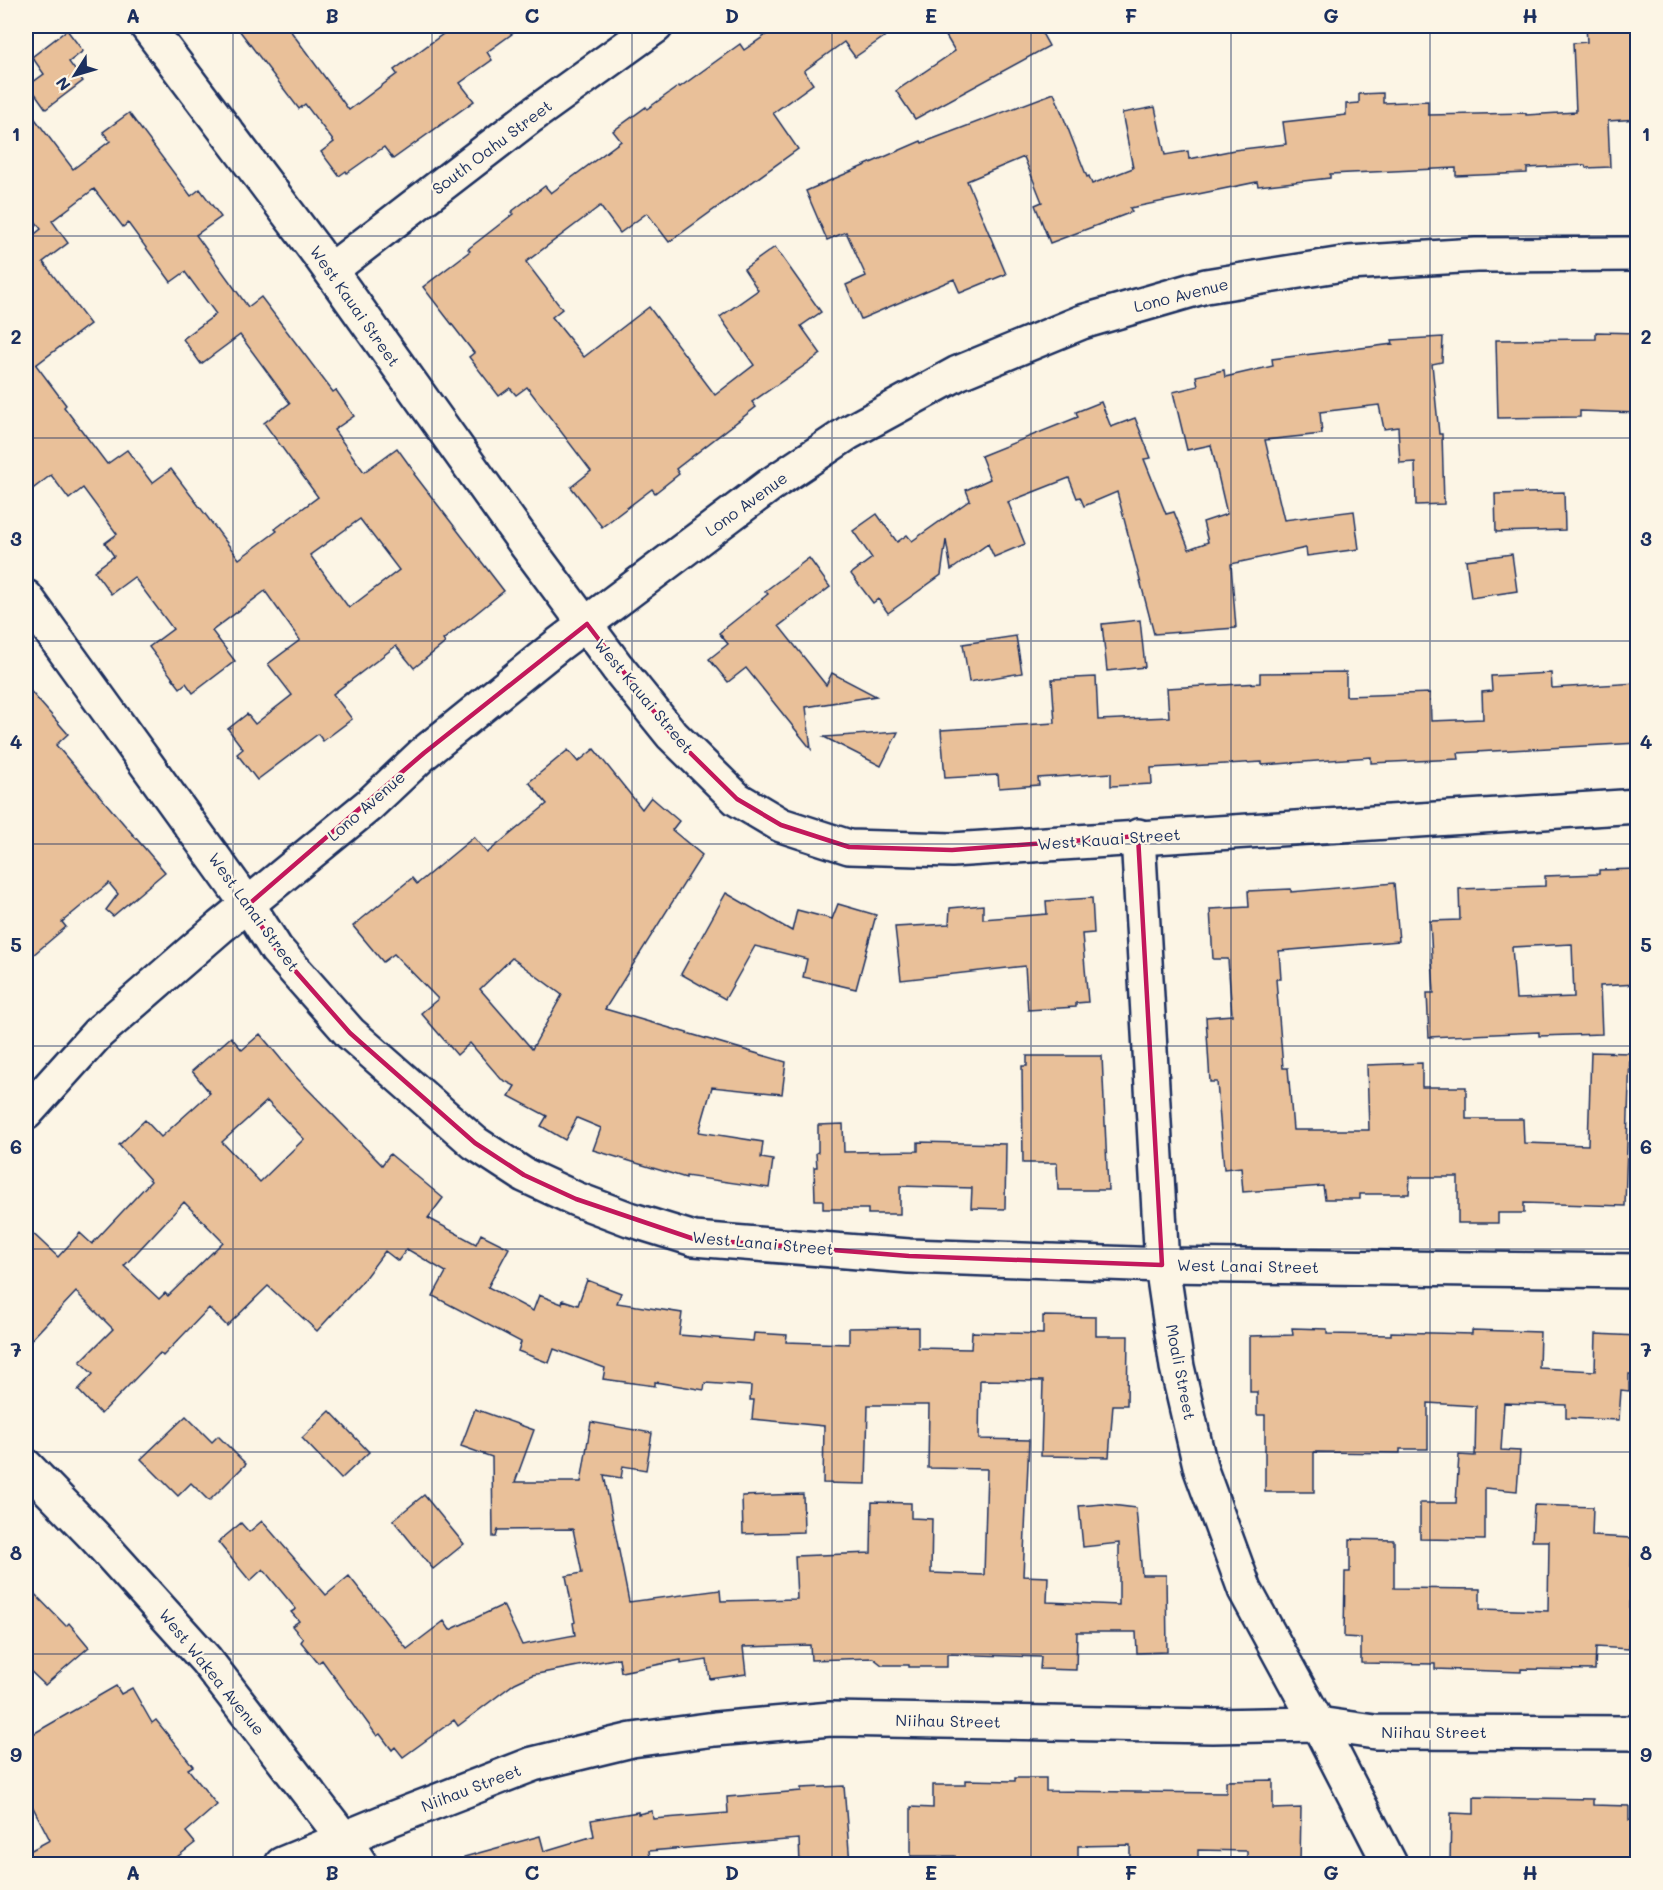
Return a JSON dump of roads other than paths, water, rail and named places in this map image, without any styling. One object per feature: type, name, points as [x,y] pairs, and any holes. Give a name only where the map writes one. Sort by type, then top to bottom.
[{"type":"street","name":"West Kauai Street","points":[[147,26],[331,270],[465,462],[617,667],[672,735],[737,799],[781,825],[849,847],[952,850],[1138,836],[1638,806]]},
{"type":"street","name":"South Oahu Street","points":[[331,270],[531,116],[656,26]]},
{"type":"street","name":"Lono Avenue","points":[[26,1113],[98,1033],[369,805],[424,753],[559,644],[770,485],[848,434],[958,373],[1082,322],[1206,286],[1349,263],[1476,255],[1638,255]]},
{"type":"street","name":"West Lanai Street","points":[[26,597],[248,905],[276,949],[350,1033],[475,1143],[524,1175],[576,1199],[629,1219],[694,1239],[909,1256],[1162,1265],[1638,1271]]},
{"type":"street","name":"Moali Street","points":[[1138,836],[1162,1265],[1178,1367],[1201,1470],[1245,1590],[1318,1724],[1390,1864]]},
{"type":"street","name":"West Wakea Avenue","points":[[26,1466],[95,1537],[206,1660],[352,1852]]},
{"type":"street","name":"Niihau Street","points":[[282,1864],[352,1852],[533,1764],[632,1740],[715,1729],[831,1719],[1212,1726],[1318,1724],[1375,1732],[1638,1733]]}]
